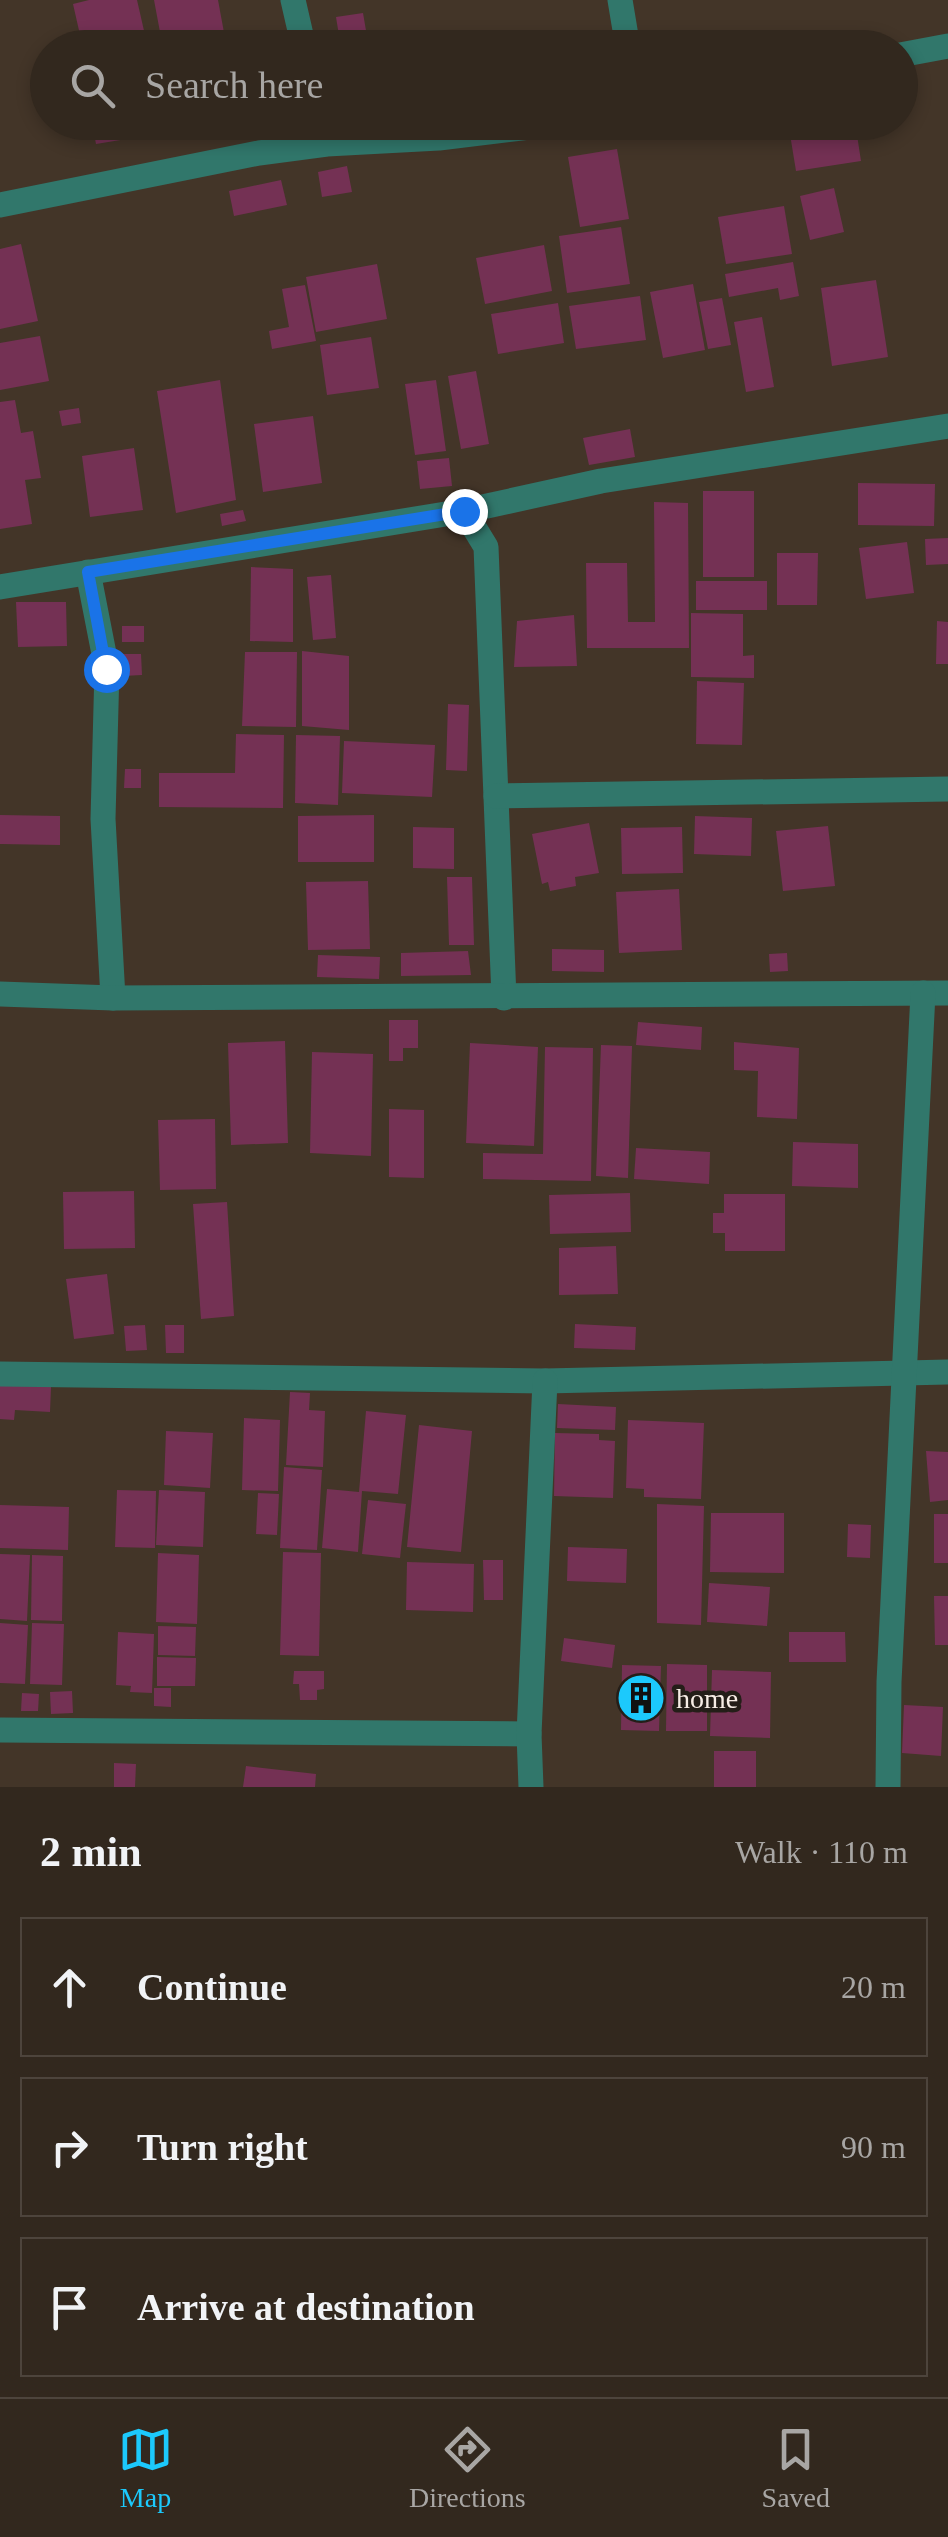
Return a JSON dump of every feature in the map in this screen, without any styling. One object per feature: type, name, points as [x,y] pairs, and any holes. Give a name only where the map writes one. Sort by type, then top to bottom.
[{"type":"street","points":[[293,0],[300,30]]},
{"type":"street","points":[[620,0],[625,30]]},
{"type":"street","points":[[918,52],[948,46]]},
{"type":"street","points":[[0,205],[259,153],[301,140]]},
{"type":"street","points":[[0,587],[464,511],[601,480],[948,426]]},
{"type":"street","points":[[464,511],[486,546],[504,998]]},
{"type":"street","points":[[88,572],[106,669],[103,819],[113,998]]},
{"type":"street","points":[[496,796],[948,789]]},
{"type":"street","points":[[0,994],[113,998],[504,998],[935,993],[903,1372],[888,1682],[888,1787]]},
{"type":"street","points":[[0,1374],[545,1381],[948,1372]]},
{"type":"street","points":[[531,1787],[529,1734],[545,1381]]},
{"type":"street","points":[[0,1730],[529,1734]]},
{"type":"building","points":[[137,0],[144,30],[79,30],[73,4]]},
{"type":"building","points":[[154,0],[218,0],[224,30],[160,30]]},
{"type":"building","points":[[363,13],[366,30],[338,30],[336,17]]},
{"type":"building","points":[[791,140],[858,140],[861,161],[796,171]]},
{"type":"building","points":[[617,149],[629,219],[580,227],[568,157]]},
{"type":"building","points":[[347,166],[352,192],[322,197],[318,172]]},
{"type":"building","points":[[281,180],[287,205],[234,216],[229,191]]},
{"type":"building","points":[[834,188],[844,232],[810,240],[800,196]]},
{"type":"building","points":[[784,206],[792,254],[726,264],[718,217]]},
{"type":"building","points":[[621,227],[630,284],[567,293],[559,236]]},
{"type":"building","points":[[21,244],[38,321],[0,329],[0,249]]},
{"type":"building","points":[[544,245],[552,291],[485,304],[476,258]]},
{"type":"building","points":[[793,262],[799,296],[780,300],[778,288],[729,297],[725,274]]},
{"type":"building","points":[[377,264],[387,319],[316,332],[306,277]]},
{"type":"building","points":[[876,280],[888,357],[832,366],[821,288]]},
{"type":"building","points":[[693,284],[705,350],[663,358],[650,292]]},
{"type":"building","points":[[305,285],[316,341],[272,349],[269,331],[289,327],[282,289]]},
{"type":"building","points":[[640,296],[646,340],[576,349],[569,306]]},
{"type":"building","points":[[722,298],[731,345],[708,349],[699,302]]},
{"type":"building","points":[[558,303],[564,343],[498,354],[491,314]]},
{"type":"building","points":[[762,317],[774,387],[746,392],[734,322]]},
{"type":"building","points":[[40,336],[49,381],[0,390],[0,343]]},
{"type":"building","points":[[371,337],[379,388],[327,395],[320,345]]},
{"type":"building","points":[[476,371],[489,444],[461,449],[448,376]]},
{"type":"building","points":[[220,380],[236,500],[176,513],[157,391]]},
{"type":"building","points":[[436,380],[446,451],[415,455],[405,384]]},
{"type":"building","points":[[15,400],[21,433],[33,431],[41,478],[25,480],[32,524],[0,529],[0,402]]},
{"type":"building","points":[[79,408],[81,423],[62,426],[59,411]]},
{"type":"building","points":[[313,416],[322,483],[263,492],[254,424]]},
{"type":"building","points":[[630,429],[635,457],[589,465],[583,438]]},
{"type":"building","points":[[134,448],[143,510],[90,517],[82,456]]},
{"type":"building","points":[[449,458],[452,486],[420,489],[417,461]]},
{"type":"building","points":[[858,483],[935,484],[934,526],[858,525]]},
{"type":"building","points":[[703,491],[754,491],[754,577],[703,577]]},
{"type":"building","points":[[654,502],[688,503],[689,648],[587,648],[586,563],[627,563],[628,622],[655,622]]},
{"type":"building","points":[[243,510],[246,521],[222,526],[220,514]]},
{"type":"building","points":[[948,538],[948,564],[926,565],[925,539]]},
{"type":"building","points":[[907,542],[914,593],[866,599],[859,548]]},
{"type":"building","points":[[777,553],[818,553],[817,605],[777,605]]},
{"type":"building","points":[[251,567],[293,569],[293,642],[250,641]]},
{"type":"building","points":[[331,575],[336,638],[313,640],[307,577]]},
{"type":"building","points":[[696,581],[767,581],[767,610],[696,610]]},
{"type":"building","points":[[16,602],[66,602],[67,646],[18,647]]},
{"type":"building","points":[[691,613],[743,614],[743,656],[754,655],[754,678],[691,677]]},
{"type":"building","points":[[574,615],[577,666],[514,667],[517,621]]},
{"type":"building","points":[[937,621],[948,622],[948,664],[936,664]]},
{"type":"building","points":[[122,626],[144,626],[144,642],[122,642]]},
{"type":"building","points":[[302,651],[349,656],[349,730],[302,726]]},
{"type":"building","points":[[245,652],[297,652],[296,727],[242,726]]},
{"type":"building","points":[[123,654],[141,654],[142,675],[123,676]]},
{"type":"building","points":[[697,681],[744,683],[742,745],[696,744]]},
{"type":"building","points":[[448,704],[469,705],[467,771],[446,770]]},
{"type":"building","points":[[236,734],[284,735],[283,808],[159,807],[159,773],[235,773]]},
{"type":"building","points":[[296,735],[340,736],[338,805],[295,803]]},
{"type":"building","points":[[344,741],[435,745],[432,797],[342,793]]},
{"type":"building","points":[[125,769],[141,769],[141,788],[124,788]]},
{"type":"building","points":[[0,815],[60,816],[60,845],[0,844]]},
{"type":"building","points":[[374,815],[374,862],[298,862],[298,816]]},
{"type":"building","points":[[695,816],[752,818],[751,856],[694,854]]},
{"type":"building","points":[[589,823],[599,873],[575,877],[576,886],[550,891],[548,882],[542,884],[532,834]]},
{"type":"building","points":[[828,826],[835,886],[783,891],[776,831]]},
{"type":"building","points":[[413,827],[454,828],[454,869],[413,868]]},
{"type":"building","points":[[682,827],[683,873],[622,874],[621,828]]},
{"type":"building","points":[[447,877],[472,877],[474,945],[449,945]]},
{"type":"building","points":[[368,881],[370,949],[308,950],[306,882]]},
{"type":"building","points":[[679,889],[682,950],[619,953],[616,892]]},
{"type":"building","points":[[552,949],[604,950],[604,972],[552,971]]},
{"type":"building","points":[[468,951],[471,975],[401,976],[401,953]]},
{"type":"building","points":[[787,953],[788,971],[770,972],[769,954]]},
{"type":"building","points":[[318,955],[380,957],[379,979],[317,977]]},
{"type":"building","points":[[389,1020],[418,1020],[418,1048],[403,1048],[403,1061],[389,1061]]},
{"type":"building","points":[[638,1022],[702,1027],[701,1050],[636,1045]]},
{"type":"building","points":[[285,1041],[288,1143],[231,1145],[228,1043]]},
{"type":"building","points":[[734,1042],[799,1048],[797,1119],[757,1117],[758,1071],[734,1070]]},
{"type":"building","points":[[470,1043],[538,1047],[534,1146],[466,1143]]},
{"type":"building","points":[[601,1045],[632,1046],[628,1178],[596,1176]]},
{"type":"building","points":[[545,1047],[593,1048],[591,1181],[483,1179],[483,1153],[543,1154]]},
{"type":"building","points":[[312,1052],[373,1054],[371,1156],[310,1153]]},
{"type":"building","points":[[389,1109],[424,1110],[424,1178],[389,1177]]},
{"type":"building","points":[[215,1119],[216,1189],[160,1190],[158,1120]]},
{"type":"building","points":[[793,1142],[858,1144],[858,1188],[792,1186]]},
{"type":"building","points":[[636,1148],[710,1152],[709,1184],[634,1179]]},
{"type":"building","points":[[134,1191],[135,1248],[64,1249],[63,1192]]},
{"type":"building","points":[[630,1193],[631,1232],[550,1234],[549,1195]]},
{"type":"building","points":[[724,1194],[785,1194],[785,1251],[725,1251],[725,1233],[713,1233],[713,1213],[724,1213]]},
{"type":"building","points":[[227,1202],[234,1316],[201,1319],[193,1204]]},
{"type":"building","points":[[616,1246],[618,1294],[559,1295],[559,1248]]},
{"type":"building","points":[[107,1274],[114,1334],[74,1339],[66,1279]]},
{"type":"building","points":[[575,1324],[636,1327],[635,1350],[574,1348]]},
{"type":"building","points":[[145,1325],[147,1350],[126,1351],[124,1326]]},
{"type":"building","points":[[165,1325],[184,1325],[184,1353],[166,1353]]},
{"type":"building","points":[[0,1384],[51,1387],[50,1412],[15,1410],[14,1420],[0,1419]]},
{"type":"building","points":[[290,1392],[310,1393],[309,1410],[325,1411],[323,1467],[286,1465]]},
{"type":"building","points":[[558,1404],[616,1407],[615,1430],[557,1428]]},
{"type":"building","points":[[366,1411],[406,1415],[398,1494],[362,1491],[358,1552],[322,1548],[327,1489],[359,1492]]},
{"type":"building","points":[[244,1418],[280,1420],[278,1491],[242,1490]]},
{"type":"building","points":[[628,1420],[704,1423],[701,1499],[644,1497],[644,1489],[626,1488]]},
{"type":"building","points":[[419,1425],[472,1431],[461,1552],[407,1547]]},
{"type":"building","points":[[166,1431],[213,1433],[210,1488],[164,1485]]},
{"type":"building","points":[[555,1433],[599,1434],[599,1440],[615,1441],[613,1498],[554,1496]]},
{"type":"building","points":[[926,1451],[948,1452],[948,1500],[930,1502]]},
{"type":"building","points":[[284,1467],[322,1470],[317,1550],[280,1548]]},
{"type":"building","points":[[117,1490],[156,1491],[155,1548],[115,1547]]},
{"type":"building","points":[[159,1490],[205,1492],[203,1547],[156,1545]]},
{"type":"building","points":[[258,1493],[279,1494],[277,1535],[256,1534]]},
{"type":"building","points":[[368,1500],[406,1504],[400,1558],[362,1554]]},
{"type":"building","points":[[657,1504],[704,1506],[701,1625],[657,1623]]},
{"type":"building","points":[[0,1505],[69,1507],[68,1550],[0,1548]]},
{"type":"building","points":[[711,1513],[784,1513],[784,1573],[710,1572]]},
{"type":"building","points":[[934,1514],[948,1514],[948,1563],[934,1563]]},
{"type":"building","points":[[848,1524],[871,1525],[870,1558],[847,1557]]},
{"type":"building","points":[[568,1547],[627,1549],[626,1583],[567,1581]]},
{"type":"building","points":[[283,1552],[321,1553],[319,1656],[280,1655]]},
{"type":"building","points":[[158,1553],[199,1555],[197,1624],[156,1622]]},
{"type":"building","points":[[0,1554],[30,1555],[27,1621],[0,1619]]},
{"type":"building","points":[[32,1555],[63,1556],[62,1621],[31,1620]]},
{"type":"building","points":[[483,1560],[503,1560],[503,1600],[484,1600]]},
{"type":"building","points":[[407,1562],[474,1564],[473,1612],[406,1610]]},
{"type":"building","points":[[709,1583],[770,1587],[767,1626],[707,1622]]},
{"type":"building","points":[[934,1596],[948,1596],[948,1645],[935,1645]]},
{"type":"building","points":[[0,1623],[28,1625],[25,1684],[0,1683]]},
{"type":"building","points":[[32,1623],[64,1624],[62,1685],[30,1684]]},
{"type":"building","points":[[158,1626],[196,1627],[195,1656],[158,1655]]},
{"type":"building","points":[[118,1632],[154,1634],[152,1693],[130,1692],[131,1686],[116,1685]]},
{"type":"building","points":[[789,1632],[845,1632],[846,1662],[789,1662]]},
{"type":"building","points":[[564,1638],[615,1645],[612,1668],[561,1661]]},
{"type":"building","points":[[157,1657],[196,1658],[195,1686],[157,1686]]},
{"type":"building","points":[[667,1664],[707,1665],[707,1731],[666,1731]]},
{"type":"building","name":"home","points":[[622,1665],[661,1666],[659,1731],[621,1730]]},
{"type":"building","points":[[712,1670],[771,1672],[770,1738],[710,1736]]},
{"type":"building","points":[[294,1671],[324,1671],[324,1689],[317,1690],[317,1700],[300,1700],[299,1684],[293,1684]]},
{"type":"building","points":[[154,1688],[171,1688],[171,1707],[154,1706]]},
{"type":"building","points":[[72,1691],[73,1713],[51,1714],[50,1692]]},
{"type":"building","points":[[22,1693],[39,1694],[38,1711],[21,1711]]},
{"type":"building","points":[[904,1705],[943,1707],[941,1756],[902,1753]]},
{"type":"building","points":[[714,1751],[756,1751],[756,1787],[714,1787]]},
{"type":"building","points":[[114,1763],[136,1764],[135,1787],[114,1787]]},
{"type":"building","points":[[246,1766],[316,1774],[315,1787],[243,1787]]},
{"type":"place","name":"home","points":[[641,1698]]},
{"type":"route","points":[[106,669],[88,572],[464,511]]}]
